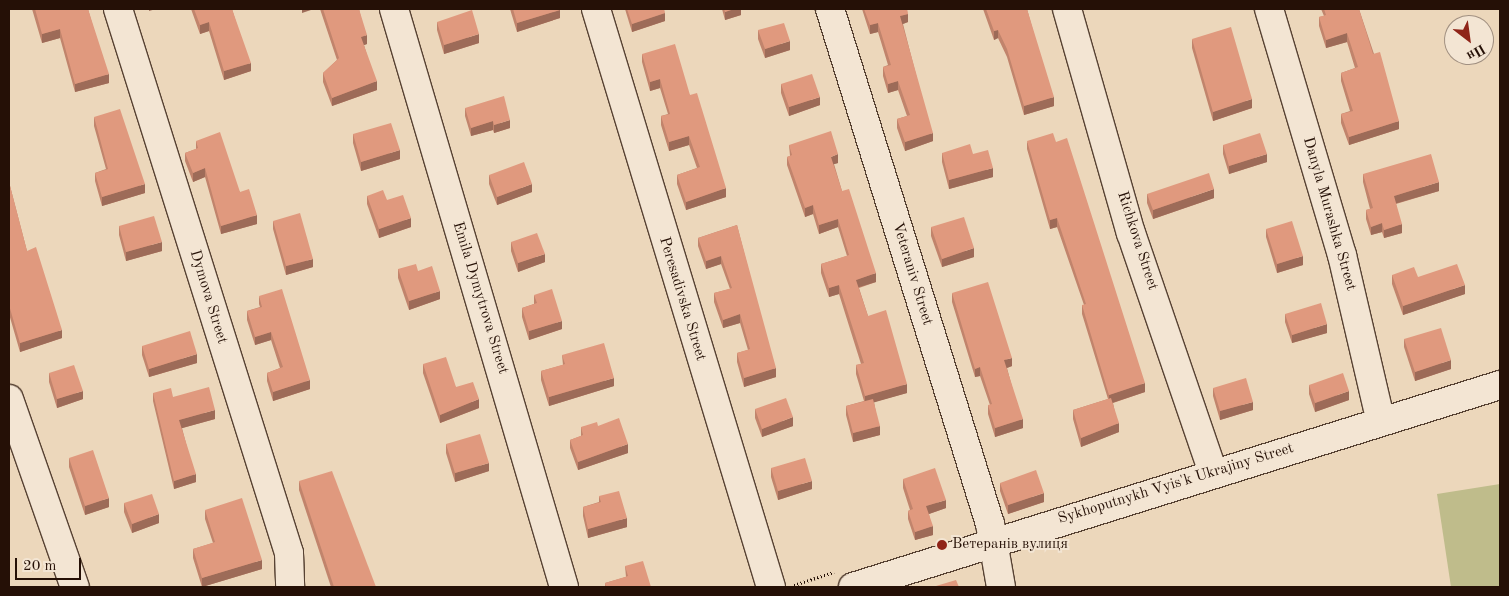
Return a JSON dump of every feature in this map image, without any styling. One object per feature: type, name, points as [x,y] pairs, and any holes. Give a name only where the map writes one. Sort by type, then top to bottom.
[{"type":"street","name":"Dymova Street","points":[[118,9],[289,553],[290,587]]},
{"type":"street","name":"Emila Dymytrova Street","points":[[394,9],[564,587]]},
{"type":"street","name":"Peresadivska Street","points":[[596,9],[771,587]]},
{"type":"street","name":"Veteraniv Street","points":[[830,9],[994,540],[1001,587]]},
{"type":"street","name":"Richkova Street","points":[[1068,9],[1131,233],[1213,472]]},
{"type":"street","name":"Danyla Murashka Street","points":[[1269,9],[1342,255],[1381,422]]},
{"type":"street","name":"Sykhoputnykh Vyis'k Ukrajiny Street","points":[[853,587],[994,540],[1500,385]]},
{"type":"street","points":[[9,399],[74,587]]},
{"type":"shaded area","points":[[1500,484],[1500,587],[1451,587],[1437,494]]},
{"type":"building","points":[[35,9],[88,9],[109,74],[75,84],[60,29],[42,34]]},
{"type":"building","points":[[194,9],[232,9],[251,63],[224,71],[209,22],[200,25]]},
{"type":"building","points":[[323,9],[359,9],[367,35],[361,37],[377,81],[332,98],[323,73],[339,58]]},
{"type":"building","points":[[513,9],[560,9],[560,10],[517,23]]},
{"type":"building","points":[[627,9],[664,9],[665,13],[632,24]]},
{"type":"building","points":[[864,9],[907,9],[908,14],[900,16],[933,133],[905,142],[897,119],[910,115],[898,81],[888,84],[883,67],[891,65],[878,23],[870,25]]},
{"type":"building","points":[[986,9],[1027,9],[1054,97],[1024,106],[1007,49],[998,30],[994,31]]},
{"type":"building","points":[[1324,9],[1359,9],[1373,54],[1380,52],[1399,121],[1349,137],[1341,114],[1353,111],[1341,73],[1358,67],[1347,33],[1326,40],[1319,17],[1326,15]]},
{"type":"building","points":[[472,10],[479,34],[444,45],[437,22]]},
{"type":"building","points":[[784,23],[790,41],[765,49],[758,30]]},
{"type":"building","points":[[1231,27],[1252,99],[1213,112],[1192,39]]},
{"type":"building","points":[[675,44],[690,95],[697,93],[726,188],[686,202],[677,175],[700,167],[689,136],[669,142],[661,116],[670,114],[660,79],[650,82],[642,54]]},
{"type":"building","points":[[812,74],[820,97],[789,107],[781,84]]},
{"type":"building","points":[[504,96],[510,120],[494,125],[493,121],[471,128],[465,108]]},
{"type":"building","points":[[120,109],[145,184],[102,197],[95,173],[108,169],[94,117]]},
{"type":"building","points":[[391,123],[400,150],[361,162],[353,134]]},
{"type":"building","points":[[831,131],[838,154],[831,157],[842,191],[849,189],[876,273],[856,280],[868,316],[886,310],[907,384],[865,396],[856,365],[864,363],[839,285],[829,288],[821,264],[849,255],[838,219],[819,225],[813,205],[805,208],[787,157],[792,155],[789,145]]},
{"type":"building","points":[[220,132],[240,192],[249,189],[257,215],[221,226],[205,168],[193,173],[185,153],[198,148],[196,141]]},
{"type":"building","points":[[1053,133],[1056,142],[1067,138],[1145,383],[1109,395],[1082,305],[1086,304],[1057,218],[1050,220],[1027,141]]},
{"type":"building","points":[[1260,133],[1267,154],[1229,166],[1223,145]]},
{"type":"building","points":[[970,144],[973,154],[988,150],[993,168],[949,180],[942,153]]},
{"type":"building","points":[[1431,154],[1439,182],[1394,196],[1402,224],[1384,230],[1382,223],[1371,227],[1366,210],[1373,208],[1363,174]]},
{"type":"building","points":[[524,162],[532,184],[497,197],[489,175]]},
{"type":"building","points":[[1209,173],[1214,189],[1153,210],[1147,194]]},
{"type":"building","points":[[9,182],[27,251],[36,247],[62,330],[20,343],[9,305]]},
{"type":"building","points":[[383,190],[387,200],[403,195],[411,218],[379,229],[367,196]]},
{"type":"building","points":[[300,213],[313,259],[286,266],[273,221]]},
{"type":"building","points":[[154,216],[162,242],[126,252],[119,226]]},
{"type":"building","points":[[964,217],[974,248],[942,259],[931,227]]},
{"type":"building","points":[[1292,221],[1303,256],[1277,264],[1266,229]]},
{"type":"building","points":[[737,225],[776,368],[744,378],[737,353],[750,349],[740,314],[723,320],[714,293],[732,288],[721,256],[706,261],[698,238]]},
{"type":"building","points":[[537,233],[545,254],[518,263],[511,242]]},
{"type":"building","points":[[416,264],[418,271],[432,266],[440,291],[409,301],[398,269]]},
{"type":"building","points":[[1457,264],[1465,285],[1403,306],[1392,275],[1414,267],[1418,277]]},
{"type":"building","points":[[988,282],[1012,358],[1004,360],[1023,419],[995,428],[988,405],[992,404],[980,367],[975,369],[952,293]]},
{"type":"building","points":[[282,289],[310,380],[273,392],[267,373],[283,367],[271,332],[255,337],[247,311],[262,307],[259,296]]},
{"type":"building","points":[[552,289],[562,321],[529,331],[522,308],[537,303],[534,295]]},
{"type":"building","points":[[1321,303],[1327,324],[1292,335],[1285,314]]},
{"type":"building","points":[[1441,328],[1451,360],[1415,372],[1404,339]]},
{"type":"building","points":[[190,331],[197,354],[149,369],[142,346]]},
{"type":"building","points":[[604,343],[614,378],[549,397],[541,371],[565,364],[562,355]]},
{"type":"building","points":[[446,357],[456,387],[473,382],[479,399],[440,415],[423,364]]},
{"type":"building","points":[[74,365],[83,391],[57,399],[49,373]]},
{"type":"building","points":[[1343,373],[1349,391],[1315,403],[1309,385]]},
{"type":"building","points":[[1246,378],[1253,402],[1220,411],[1213,388]]},
{"type":"building","points":[[209,387],[215,410],[179,420],[196,474],[174,481],[153,393],[171,388],[173,397]]},
{"type":"building","points":[[786,398],[793,417],[762,429],[755,409]]},
{"type":"building","points":[[1111,398],[1119,423],[1081,438],[1073,410]]},
{"type":"building","points":[[873,399],[880,426],[853,433],[846,406]]},
{"type":"building","points":[[619,418],[628,444],[578,462],[570,440],[583,435],[581,427],[597,422],[598,426]]},
{"type":"building","points":[[480,434],[489,463],[455,473],[446,444]]},
{"type":"building","points":[[93,450],[109,498],[85,506],[69,458]]},
{"type":"building","points":[[805,458],[812,481],[778,491],[771,468]]},
{"type":"building","points":[[935,468],[946,500],[926,506],[933,526],[915,532],[908,511],[913,509],[903,479]]},
{"type":"building","points":[[1036,470],[1044,493],[1008,505],[1000,483]]},
{"type":"building","points":[[332,471],[376,587],[334,587],[299,481]]},
{"type":"building","points":[[619,491],[627,518],[588,529],[583,507],[601,502],[599,496]]},
{"type":"building","points":[[152,494],[159,514],[132,524],[124,503]]},
{"type":"building","points":[[242,498],[262,560],[202,578],[193,549],[215,542],[205,510]]},
{"type":"building","points":[[643,561],[651,587],[606,587],[605,583],[628,576],[625,566]]},
{"type":"building","points":[[956,580],[959,587],[936,586]]},
{"type":"place","name":"Ветеранів вулиця","points":[[942,545]]}]
